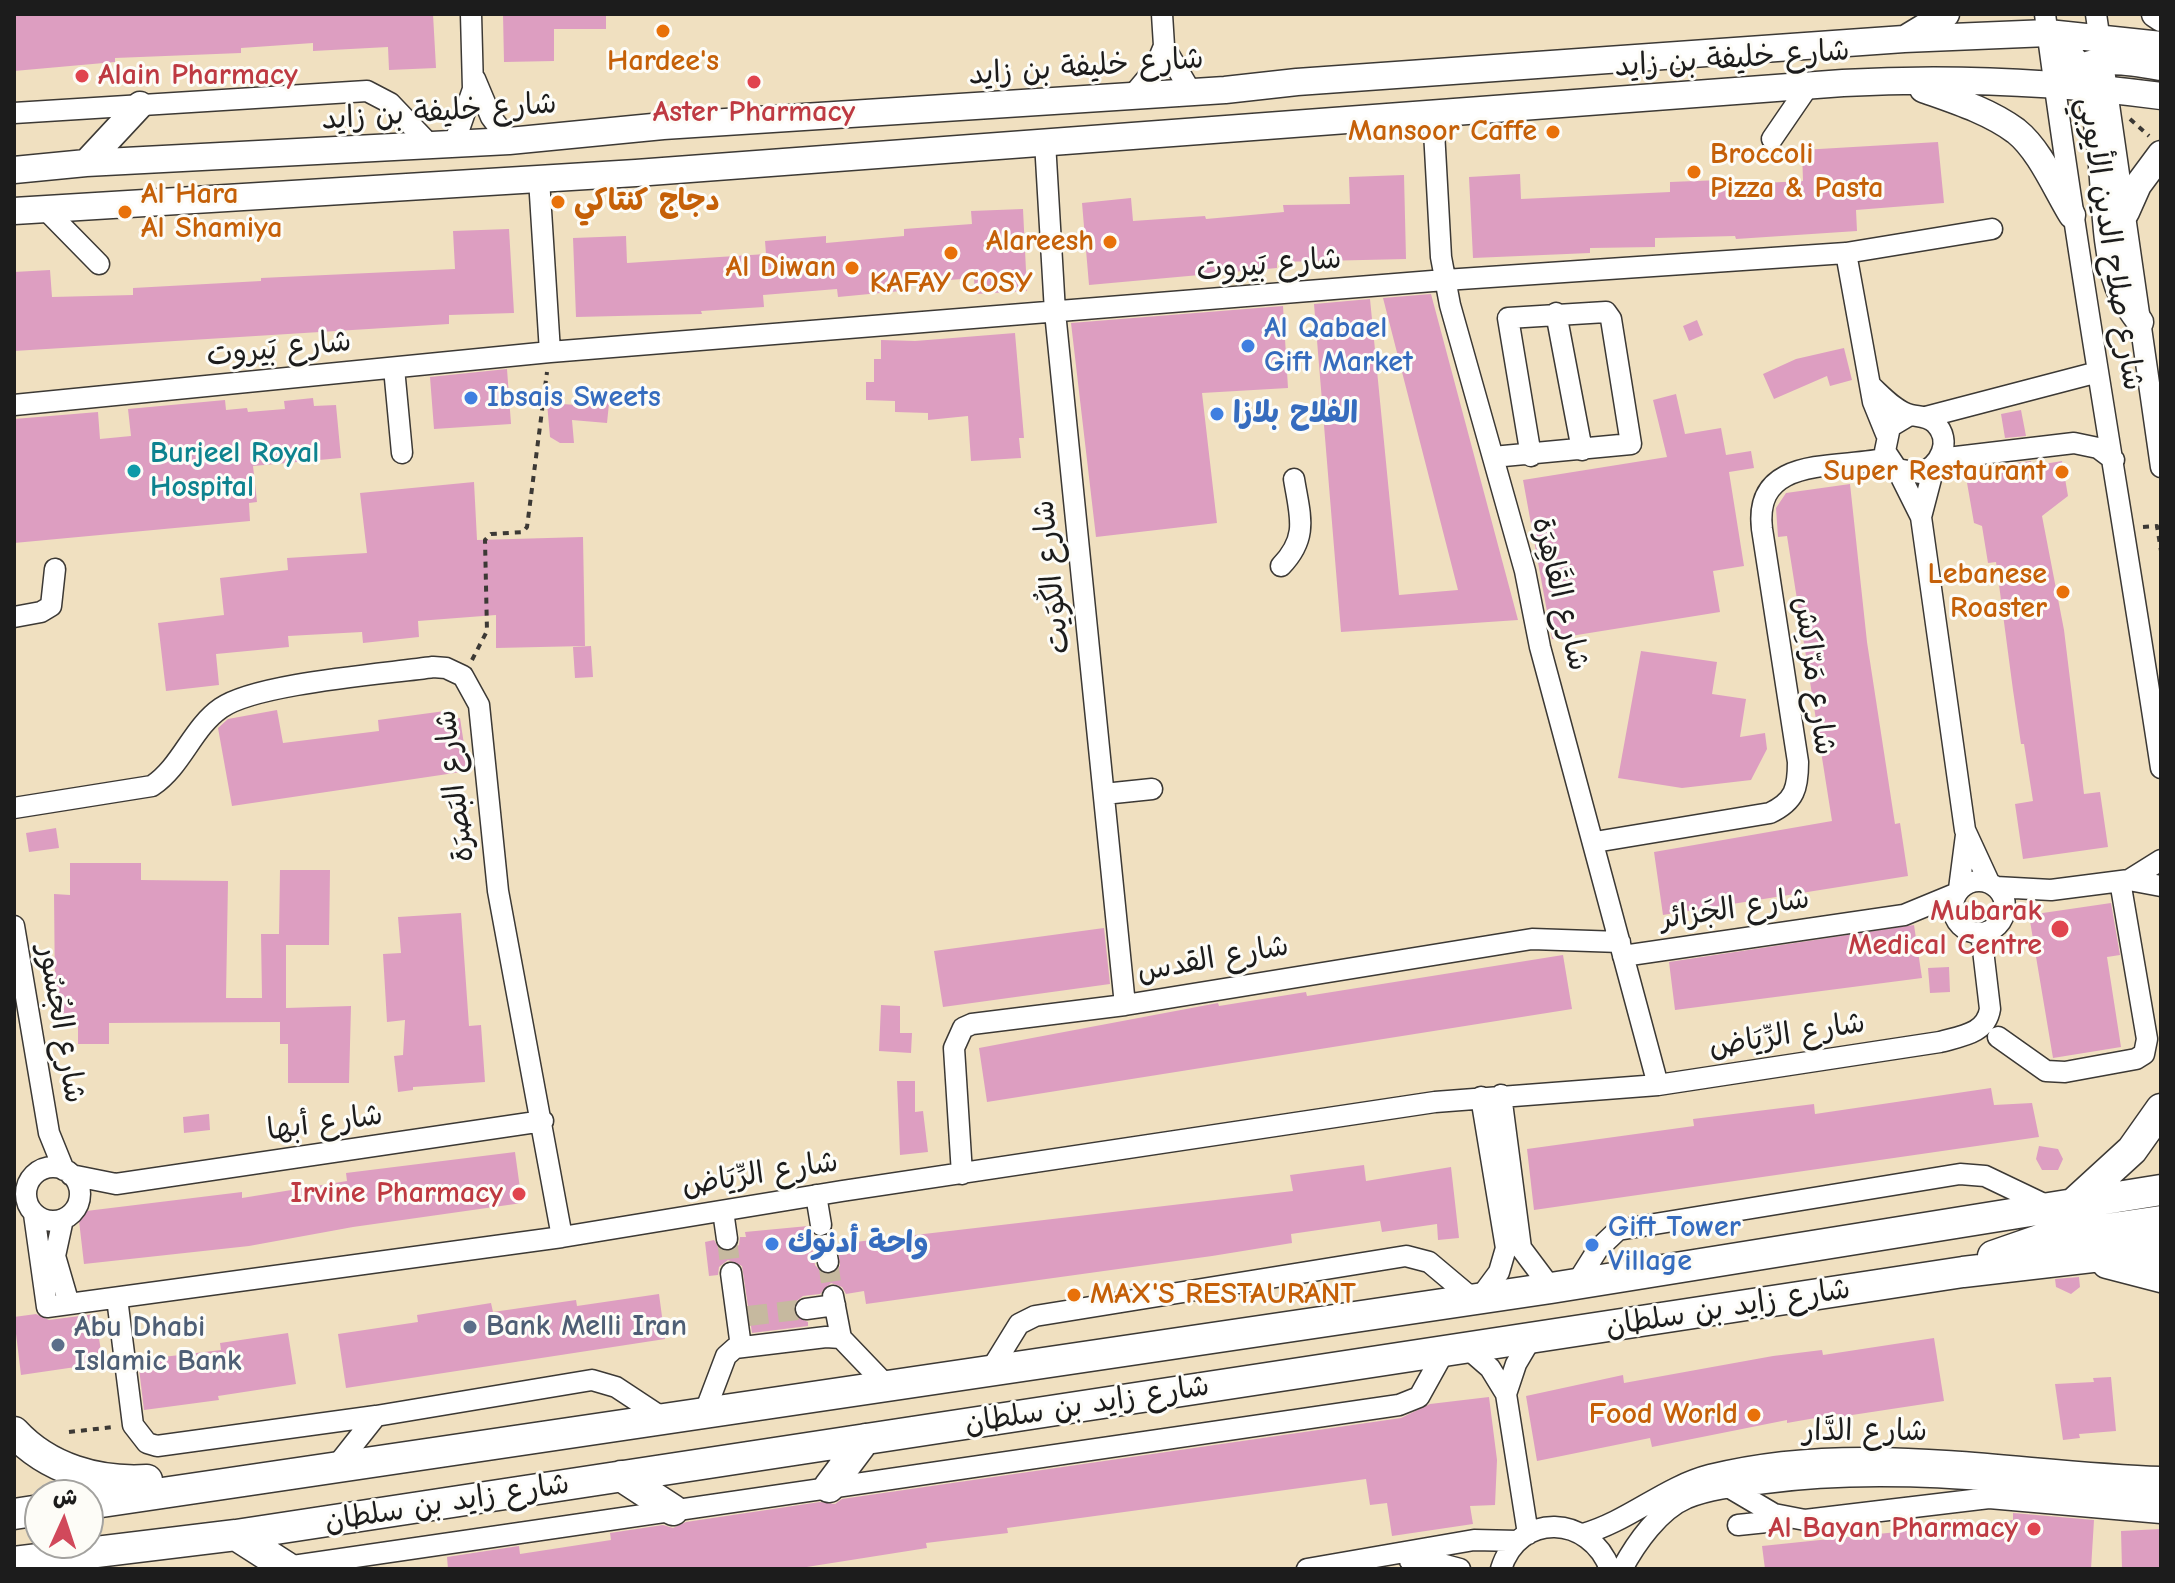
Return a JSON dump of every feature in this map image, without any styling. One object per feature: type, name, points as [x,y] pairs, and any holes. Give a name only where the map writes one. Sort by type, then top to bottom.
[{"type":"highway","points":[[2062,1206],[2132,1150],[2161,1109]]},
{"type":"highway","name":"شارع زايد بن سلطان","points":[[104,1502],[1564,1286],[2161,1190]]},
{"type":"highway","points":[[1963,1272],[2002,1252],[2045,1238],[2161,1221]]},
{"type":"highway","name":"شارع زايد بن سلطان","points":[[14,1562],[236,1535],[1963,1272],[2161,1249]]},
{"type":"highway","points":[[2073,1258],[2117,1264],[2161,1277]]},
{"type":"highway","points":[[14,1432],[26,1445],[57,1464],[84,1475],[121,1482],[333,1470]]},
{"type":"highway","points":[[829,1487],[865,1439]]},
{"type":"highway","points":[[621,1476],[673,1510]]},
{"type":"highway","points":[[236,1535],[286,1567]]},
{"type":"highway","points":[[114,1569],[166,1542]]},
{"type":"main road","points":[[1904,39],[1946,14]]},
{"type":"main road","points":[[2155,14],[2161,18]]},
{"type":"main road","name":"شارع خليفة بن زايد","points":[[14,170],[86,163],[509,141],[663,126],[1191,92],[1904,39],[2077,52],[2161,96]]},
{"type":"main road","name":"شارع خليفة بن زايد","points":[[14,211],[539,179],[1897,80],[2077,52],[2161,45]]},
{"type":"main road","points":[[1843,83],[1860,74],[1887,69],[2077,52],[2161,67]]},
{"type":"main road","points":[[2077,52],[2117,282],[2140,322]]},
{"type":"main road","points":[[1897,80],[1969,106],[2015,130],[2027,142],[2072,215]]},
{"type":"main road","points":[[86,163],[140,105]]},
{"type":"main road","points":[[2126,212],[2143,175],[2161,154]]},
{"type":"street","points":[[14,113],[367,91],[390,103],[443,145],[466,118],[474,75],[471,14]]},
{"type":"street","points":[[1133,95],[1154,70],[1164,46],[1162,14]]},
{"type":"street","points":[[1164,46],[1191,92]]},
{"type":"street","name":"شارع صلاح الدين الأيوبي","points":[[2077,52],[2126,212],[2140,322],[2155,401],[2161,467]]},
{"type":"street","name":"شارع صلاح الدين الأيوبي","points":[[2077,52],[2072,215],[2114,460],[2161,768]]},
{"type":"street","points":[[474,75],[491,117],[509,141]]},
{"type":"street","points":[[1772,139],[1809,85]]},
{"type":"street","name":"شارع القَاهِرَة","points":[[1433,113],[1445,280],[1525,571],[1540,647],[1658,1085]]},
{"type":"street","name":"شارع الكُوَيت","points":[[1045,142],[1055,312],[1125,1005]]},
{"type":"street","points":[[539,179],[550,352]]},
{"type":"street","points":[[45,209],[99,264]]},
{"type":"street","name":"شارع بَيروت","points":[[14,405],[550,352],[1445,280],[1846,253],[1992,229]]},
{"type":"street","points":[[1846,253],[1870,385],[1889,451],[1921,517],[1966,835],[1953,912],[1956,921],[1967,931],[1981,933],[1995,928],[2004,917],[2034,896],[2051,890],[2124,881],[2161,886]]},
{"type":"street","points":[[1493,457],[1531,456],[1631,444],[1611,319],[1602,311],[1515,316],[1506,322],[1531,456]]},
{"type":"street","points":[[1556,313],[1582,450]]},
{"type":"street","points":[[394,368],[402,453]]},
{"type":"street","points":[[1889,451],[1895,421],[2098,372]]},
{"type":"street","points":[[1870,385],[1940,431],[1943,450],[1936,463],[1921,517]]},
{"type":"street","points":[[1889,451],[1912,474],[1936,463],[2074,443],[2098,448],[2114,460]]},
{"type":"street","name":"شارع مَرّاكِش","points":[[1595,842],[1770,813],[1786,805],[1795,795],[1798,762],[1760,512],[1767,490],[1775,482],[1796,472],[1889,451]]},
{"type":"street","points":[[1281,566],[1298,548],[1301,521],[1294,479]]},
{"type":"street","points":[[14,617],[41,612],[51,606],[55,569]]},
{"type":"street","name":"شارع البَصرَة","points":[[14,808],[152,786],[166,777],[204,724],[220,709],[260,692],[433,667],[463,676],[479,705],[498,891],[543,1121],[562,1237]]},
{"type":"street","points":[[1104,794],[1152,789]]},
{"type":"street","points":[[1966,835],[1992,884],[2005,901],[2004,917]]},
{"type":"street","points":[[2124,881],[2161,860]]},
{"type":"street","points":[[1957,892],[1973,881],[2051,890]]},
{"type":"street","points":[[1998,1037],[2037,1067],[2054,1072],[2136,1059],[2144,1054],[2147,1039],[2124,881]]},
{"type":"street","name":"شارع الجَزائر","points":[[1904,915],[1957,892]]},
{"type":"street","name":"شارع الجَزائر","points":[[1621,949],[1904,915],[1956,921]]},
{"type":"street","name":"شارع الجُسُور","points":[[14,926],[49,1133],[67,1173]]},
{"type":"street","name":"شارع الرِّيَاض","points":[[26,1209],[47,1307],[562,1237],[816,1195],[1491,1096],[1658,1085],[1940,1042],[1974,1033],[1988,1017],[1990,1009],[1981,933]]},
{"type":"street","name":"شارع القدس","points":[[962,1174],[954,1048],[963,1028],[985,1021],[1125,1005],[1532,939],[1621,949]]},
{"type":"street","points":[[1491,1096],[1521,1248],[1564,1286],[1618,1230],[1960,1174],[1985,1176],[2062,1206]]},
{"type":"street","points":[[990,1371],[1019,1324],[1035,1316],[1406,1256],[1429,1262],[1476,1299],[1499,1272],[1506,1248],[1491,1096]]},
{"type":"street","name":"شارع أبها","points":[[67,1173],[116,1184],[543,1121]]},
{"type":"street","name":"شارع الجُسُور","points":[[27,1182],[49,1133]]},
{"type":"street","points":[[69,1304],[55,1256],[55,1240],[70,1212],[79,1189],[67,1173],[47,1168],[27,1182],[26,1209],[48,1221],[70,1212]]},
{"type":"street","name":"شارع أبها","points":[[70,1212],[116,1184]]},
{"type":"street","points":[[816,1195],[824,1244]]},
{"type":"street","points":[[723,1211],[727,1239]]},
{"type":"street","points":[[731,1273],[743,1316],[741,1347]]},
{"type":"street","points":[[117,1298],[133,1425],[147,1443],[171,1446],[592,1380],[616,1387],[666,1420]]},
{"type":"street","points":[[806,1309],[834,1300],[841,1338],[887,1386]]},
{"type":"street","points":[[1506,1394],[1516,1364],[1532,1337]]},
{"type":"street","points":[[704,1414],[726,1356],[741,1347],[841,1338]]},
{"type":"street","points":[[286,1567],[1407,1403],[1424,1391],[1456,1350],[1490,1368],[1506,1394],[1523,1537],[1501,1569]]},
{"type":"street","points":[[333,1470],[376,1416]]},
{"type":"street","name":"شارع الدَّار","points":[[1583,1534],[1606,1528],[1674,1488],[1708,1475],[1798,1462],[1908,1459],[2161,1477]]},
{"type":"street","name":"شارع الدَّار","points":[[1622,1569],[1645,1535],[1674,1507],[1685,1499],[1730,1488],[1848,1476],[1989,1488],[2161,1493]]},
{"type":"street","points":[[1730,1488],[1790,1519]]},
{"type":"street","points":[[1738,1525],[1790,1519],[1820,1520],[1989,1488],[2161,1513]]},
{"type":"street","points":[[1307,1569],[1474,1540],[1523,1537],[1556,1527],[1583,1534],[1596,1544],[1610,1569]]},
{"type":"street","points":[[1374,1559],[1430,1561],[1460,1569]]},
{"type":"path","points":[[463,676],[487,631],[485,540],[491,534],[523,532],[527,527],[550,352]]},
{"type":"path","points":[[2125,530],[2157,526],[2161,551]]},
{"type":"path","points":[[69,1432],[133,1425]]},
{"type":"building","points":[[14,14],[433,14],[436,68],[389,70],[388,47],[313,51],[313,43],[241,48],[241,53],[115,58],[115,62],[14,71]]},
{"type":"building","points":[[503,14],[606,14],[606,29],[554,29],[554,61],[504,62]]},
{"type":"building","points":[[1938,142],[1944,203],[1856,210],[1857,231],[1736,239],[1735,236],[1655,238],[1655,247],[1590,248],[1590,253],[1473,258],[1469,177],[1520,174],[1521,199],[1670,192],[1670,182],[1721,180],[1721,185],[1803,181],[1802,150]]},
{"type":"building","points":[[1404,175],[1406,259],[1277,262],[1277,268],[1089,285],[1082,203],[1131,198],[1133,221],[1205,216],[1206,219],[1284,212],[1283,205],[1350,204],[1349,177]]},
{"type":"building","points":[[1023,209],[1027,291],[975,294],[974,278],[900,284],[901,291],[838,297],[837,289],[763,295],[764,307],[701,311],[702,314],[576,317],[573,238],[626,236],[627,263],[766,254],[765,241],[826,236],[826,243],[904,236],[904,229],[972,224],[971,211]]},
{"type":"building","points":[[509,229],[514,313],[449,315],[449,324],[14,351],[14,272],[50,270],[52,297],[133,295],[133,288],[261,281],[261,278],[455,269],[453,231]]},
{"type":"building","points":[[1431,294],[1518,620],[1341,632],[1314,304],[1370,299],[1399,595],[1458,590],[1383,298]]},
{"type":"building","points":[[1283,306],[1288,388],[1202,393],[1217,523],[1096,537],[1071,323]]},
{"type":"building","points":[[1697,320],[1703,335],[1689,341],[1683,326]]},
{"type":"building","points":[[1015,333],[1024,438],[1019,438],[1021,458],[971,461],[968,416],[928,420],[928,413],[895,412],[895,401],[866,400],[866,382],[874,382],[874,359],[881,359],[881,340],[915,341]]},
{"type":"building","points":[[1844,348],[1852,380],[1830,386],[1827,376],[1774,399],[1763,374],[1796,359]]},
{"type":"building","name":"Ibsais Sweets","points":[[507,369],[511,424],[434,429],[430,377]]},
{"type":"building","points":[[593,392],[610,394],[607,423],[572,420],[574,443],[560,443],[550,437],[547,403],[592,406]]},
{"type":"building","points":[[1676,394],[1685,434],[1721,428],[1726,455],[1751,451],[1754,468],[1729,472],[1744,566],[1713,571],[1720,612],[1552,639],[1523,480],[1667,457],[1653,400]]},
{"type":"building","name":"Burjeel Royal Hospital","points":[[313,398],[314,406],[336,405],[341,458],[253,466],[257,502],[249,503],[250,521],[14,543],[14,419],[98,412],[100,439],[131,436],[128,409],[225,400],[226,410],[247,408],[248,412],[285,409],[284,401]]},
{"type":"building","points":[[2021,410],[2026,436],[2005,438],[2001,414]]},
{"type":"building","points":[[2031,461],[2032,466],[2062,461],[2068,496],[2042,516],[2064,630],[2084,794],[2100,792],[2108,847],[2023,859],[2015,804],[2033,801],[2024,744],[2021,744],[1996,562],[1988,563],[1982,526],[1974,523],[1966,477],[2011,470],[2010,464]]},
{"type":"building","points":[[474,482],[477,540],[583,537],[585,646],[496,648],[496,615],[418,621],[419,637],[363,643],[362,632],[288,636],[289,647],[216,654],[219,685],[166,691],[158,623],[224,615],[220,578],[288,570],[287,558],[367,553],[360,493]]},
{"type":"building","points":[[1850,484],[1867,642],[1895,824],[1900,823],[1908,876],[1663,915],[1654,852],[1832,821],[1787,536],[1778,537],[1776,508],[1786,493]]},
{"type":"building","points":[[591,646],[593,677],[575,678],[573,647]]},
{"type":"building","points":[[1641,651],[1717,662],[1712,694],[1746,699],[1740,737],[1765,733],[1767,749],[1751,780],[1682,788],[1618,778]]},
{"type":"building","points":[[277,710],[283,743],[379,731],[378,720],[445,711],[446,720],[460,718],[468,771],[232,806],[218,728],[228,719]]},
{"type":"building","points":[[56,828],[59,848],[29,852],[26,833]]},
{"type":"building","points":[[70,863],[141,863],[141,880],[228,881],[226,998],[262,998],[261,934],[279,934],[280,870],[330,870],[329,945],[286,945],[286,1008],[351,1006],[349,1083],[288,1083],[288,1044],[280,1044],[280,1022],[109,1023],[109,1044],[78,1044],[78,1025],[54,1025],[49,993],[55,993],[54,894],[70,895]]},
{"type":"building","points":[[2111,903],[2120,955],[2107,957],[2121,1047],[2053,1058],[2029,915]]},
{"type":"building","points":[[461,913],[469,1026],[481,1025],[485,1082],[413,1087],[413,1090],[398,1092],[394,1056],[403,1055],[405,1020],[387,1022],[383,954],[401,953],[398,917]]},
{"type":"building","points":[[1914,925],[1922,978],[1675,1010],[1669,962]]},
{"type":"building","points":[[1104,928],[1110,984],[943,1007],[934,951]]},
{"type":"building","points":[[1563,955],[1572,1009],[987,1102],[979,1048],[1218,1003],[1219,1006],[1306,992],[1307,996]]},
{"type":"building","points":[[1949,967],[1950,992],[1930,993],[1928,968]]},
{"type":"building","points":[[881,1005],[900,1006],[900,1033],[912,1033],[911,1053],[879,1051]]},
{"type":"building","points":[[897,1081],[915,1081],[915,1112],[923,1111],[928,1152],[900,1155]]},
{"type":"building","points":[[1991,1088],[1994,1105],[2032,1103],[2039,1137],[1534,1210],[1527,1149],[1694,1126],[1693,1119],[1814,1104],[1815,1114]]},
{"type":"building","points":[[209,1114],[210,1130],[184,1133],[183,1117]]},
{"type":"building","points":[[2039,1146],[2058,1149],[2063,1159],[2058,1170],[2042,1170],[2036,1159]]},
{"type":"building","points":[[515,1152],[522,1203],[353,1227],[249,1246],[84,1264],[78,1212],[242,1192],[242,1198],[347,1181],[346,1173]]},
{"type":"building","points":[[1364,1165],[1366,1181],[1451,1167],[1459,1238],[1438,1240],[1437,1224],[1382,1232],[1380,1221],[1291,1234],[1292,1243],[1212,1256],[866,1304],[864,1291],[846,1294],[842,1287],[831,1283],[820,1294],[803,1296],[794,1303],[795,1316],[808,1322],[808,1326],[752,1333],[742,1266],[728,1260],[719,1267],[718,1275],[709,1276],[705,1242],[714,1240],[721,1251],[730,1252],[739,1245],[740,1237],[746,1237],[745,1232],[808,1226],[815,1237],[812,1246],[815,1265],[823,1274],[829,1275],[840,1266],[838,1244],[1293,1191],[1290,1175]]},
{"type":"building","points":[[2079,1277],[2080,1287],[2071,1294],[2056,1287],[2055,1279]]},
{"type":"building","points":[[659,1294],[665,1339],[346,1388],[338,1334],[418,1322],[417,1315],[491,1303],[493,1312],[576,1300],[577,1306]]},
{"type":"building","name":"Abu Dhabi Islamic Bank","points":[[36,1314],[49,1320],[95,1314],[103,1363],[21,1375],[14,1317]]},
{"type":"building","points":[[288,1333],[296,1384],[218,1396],[219,1400],[144,1410],[138,1360],[221,1350],[220,1343]]},
{"type":"building","points":[[1934,1338],[1944,1401],[1839,1417],[1838,1414],[1787,1423],[1787,1420],[1652,1447],[1650,1438],[1537,1461],[1526,1396],[1623,1375],[1624,1383],[1773,1356],[1822,1350],[1823,1355]]},
{"type":"building","points":[[2111,1377],[2116,1431],[2079,1434],[2080,1438],[2063,1440],[2055,1384],[2094,1382],[2093,1378]]},
{"type":"building","points":[[1489,1397],[1497,1460],[1495,1505],[1470,1506],[1473,1524],[1392,1536],[1387,1503],[1370,1505],[1366,1479],[1007,1528],[1008,1533],[926,1543],[927,1548],[794,1569],[448,1569],[447,1557],[519,1546],[520,1554],[611,1540],[610,1533],[663,1525],[673,1528],[686,1522],[820,1502],[835,1504],[842,1499],[1401,1418],[1430,1404]]},
{"type":"building","points":[[2013,1513],[2094,1520],[2091,1569],[1765,1569],[1762,1546],[2013,1520]]},
{"type":"building","points":[[2161,1529],[2161,1569],[2122,1569],[2121,1531]]},
{"type":"tunnel","points":[[727,1239],[731,1273]]},
{"type":"tunnel","points":[[828,1262],[833,1296]]},
{"type":"tunnel","points":[[748,1316],[806,1309]]},
{"type":"place","name":"Hardee's","points":[[663,31]]},
{"type":"place","name":"Alain Pharmacy","points":[[82,76]]},
{"type":"place","name":"Aster Pharmacy","points":[[754,82]]},
{"type":"place","name":"Mansoor Caffe","points":[[1553,132]]},
{"type":"place","name":"Broccoli Pizza & Pasta","points":[[1694,172]]},
{"type":"place","name":"دجاج كنتاكي","points":[[558,202]]},
{"type":"place","name":"Al Hara Al Shamiya","points":[[125,212]]},
{"type":"place","name":"Alareesh","points":[[1110,242]]},
{"type":"place","name":"KAFAY COSY","points":[[951,253]]},
{"type":"place","name":"Al Diwan","points":[[852,268]]},
{"type":"place","name":"Al Qabael Gift Market","points":[[1248,346]]},
{"type":"place","name":"Ibsais Sweets","points":[[471,398]]},
{"type":"place","name":"الفلاح بلازا","points":[[1217,414]]},
{"type":"place","name":"Burjeel Royal Hospital","points":[[134,471]]},
{"type":"place","name":"Super Restaurant","points":[[2062,472]]},
{"type":"place","name":"Lebanese Roaster","points":[[2063,592]]},
{"type":"place","name":"Mubarak Medical Centre","points":[[2060,929]]},
{"type":"place","name":"Irvine Pharmacy","points":[[519,1194]]},
{"type":"place","name":"واحة أدنوك","points":[[772,1244]]},
{"type":"place","name":"Gift Tower Village","points":[[1592,1245]]},
{"type":"place","name":"MAX'S RESTAURANT","points":[[1074,1295]]},
{"type":"place","name":"Bank Melli Iran","points":[[470,1327]]},
{"type":"place","name":"Abu Dhabi Islamic Bank","points":[[58,1345]]},
{"type":"place","name":"Food World","points":[[1754,1415]]},
{"type":"place","name":"Al Bayan Pharmacy","points":[[2034,1529]]}]
